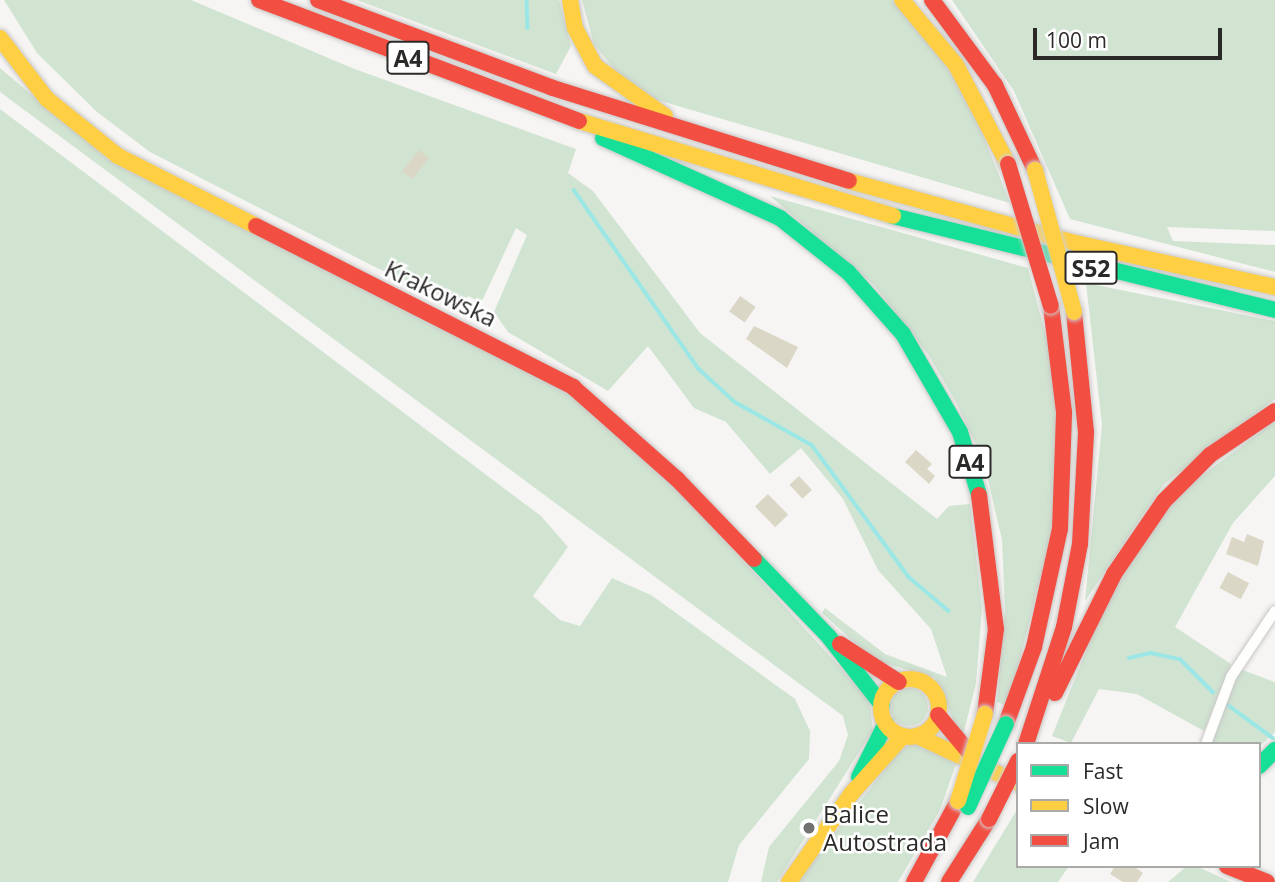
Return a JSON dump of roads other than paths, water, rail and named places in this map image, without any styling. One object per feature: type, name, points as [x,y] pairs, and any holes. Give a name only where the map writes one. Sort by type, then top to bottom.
[{"type":"main road","name":"A4","points":[[259,0],[559,114],[628,152],[780,218],[848,272],[903,334],[960,432],[984,512],[996,629],[985,714],[963,804],[914,882]]},
{"type":"main road","points":[[318,0],[703,138]]},
{"type":"main road","points":[[570,0],[580,43],[604,76],[703,138]]},
{"type":"main road","points":[[902,0],[956,65],[1008,164],[1051,306],[1064,412],[1060,529],[1034,647],[1006,724],[963,804],[926,882]]},
{"type":"main road","points":[[932,0],[995,85],[1035,170],[1074,312],[1086,432],[1080,544],[1065,627],[1027,740]]},
{"type":"main road","name":"Krakowska","points":[[0,38],[47,99],[118,156],[573,387],[677,479],[829,637],[882,705]]},
{"type":"main road","name":"S52","points":[[559,114],[908,222],[1275,310]]},
{"type":"main road","name":"S52","points":[[703,138],[968,215],[1275,287]]},
{"type":"main road","points":[[1027,740],[1148,521],[1210,455],[1275,411]]},
{"type":"main road","name":"Krakowska","points":[[829,637],[899,682]]},
{"type":"main road","points":[[789,882],[850,794],[886,723],[882,705],[899,682],[929,686],[938,715],[977,761]]},
{"type":"main road","points":[[850,794],[910,736],[938,715]]},
{"type":"main road","points":[[886,723],[910,736],[977,761],[1016,782]]},
{"type":"main road","points":[[1261,763],[1275,750]]},
{"type":"main road","points":[[949,882],[989,819],[1016,765]]},
{"type":"main road","points":[[1232,868],[1267,882]]},
{"type":"street","points":[[1207,742],[1231,677],[1275,611]]},
{"type":"waterway","points":[[527,0],[528,28]]},
{"type":"waterway","points":[[574,190],[698,368],[735,402],[812,445],[909,577],[949,611]]},
{"type":"waterway","points":[[1129,658],[1151,653],[1180,659],[1213,692]]},
{"type":"waterway","points":[[1228,705],[1273,738]]},
{"type":"place","name":"Balice Autostrada","points":[[809,828]]}]
